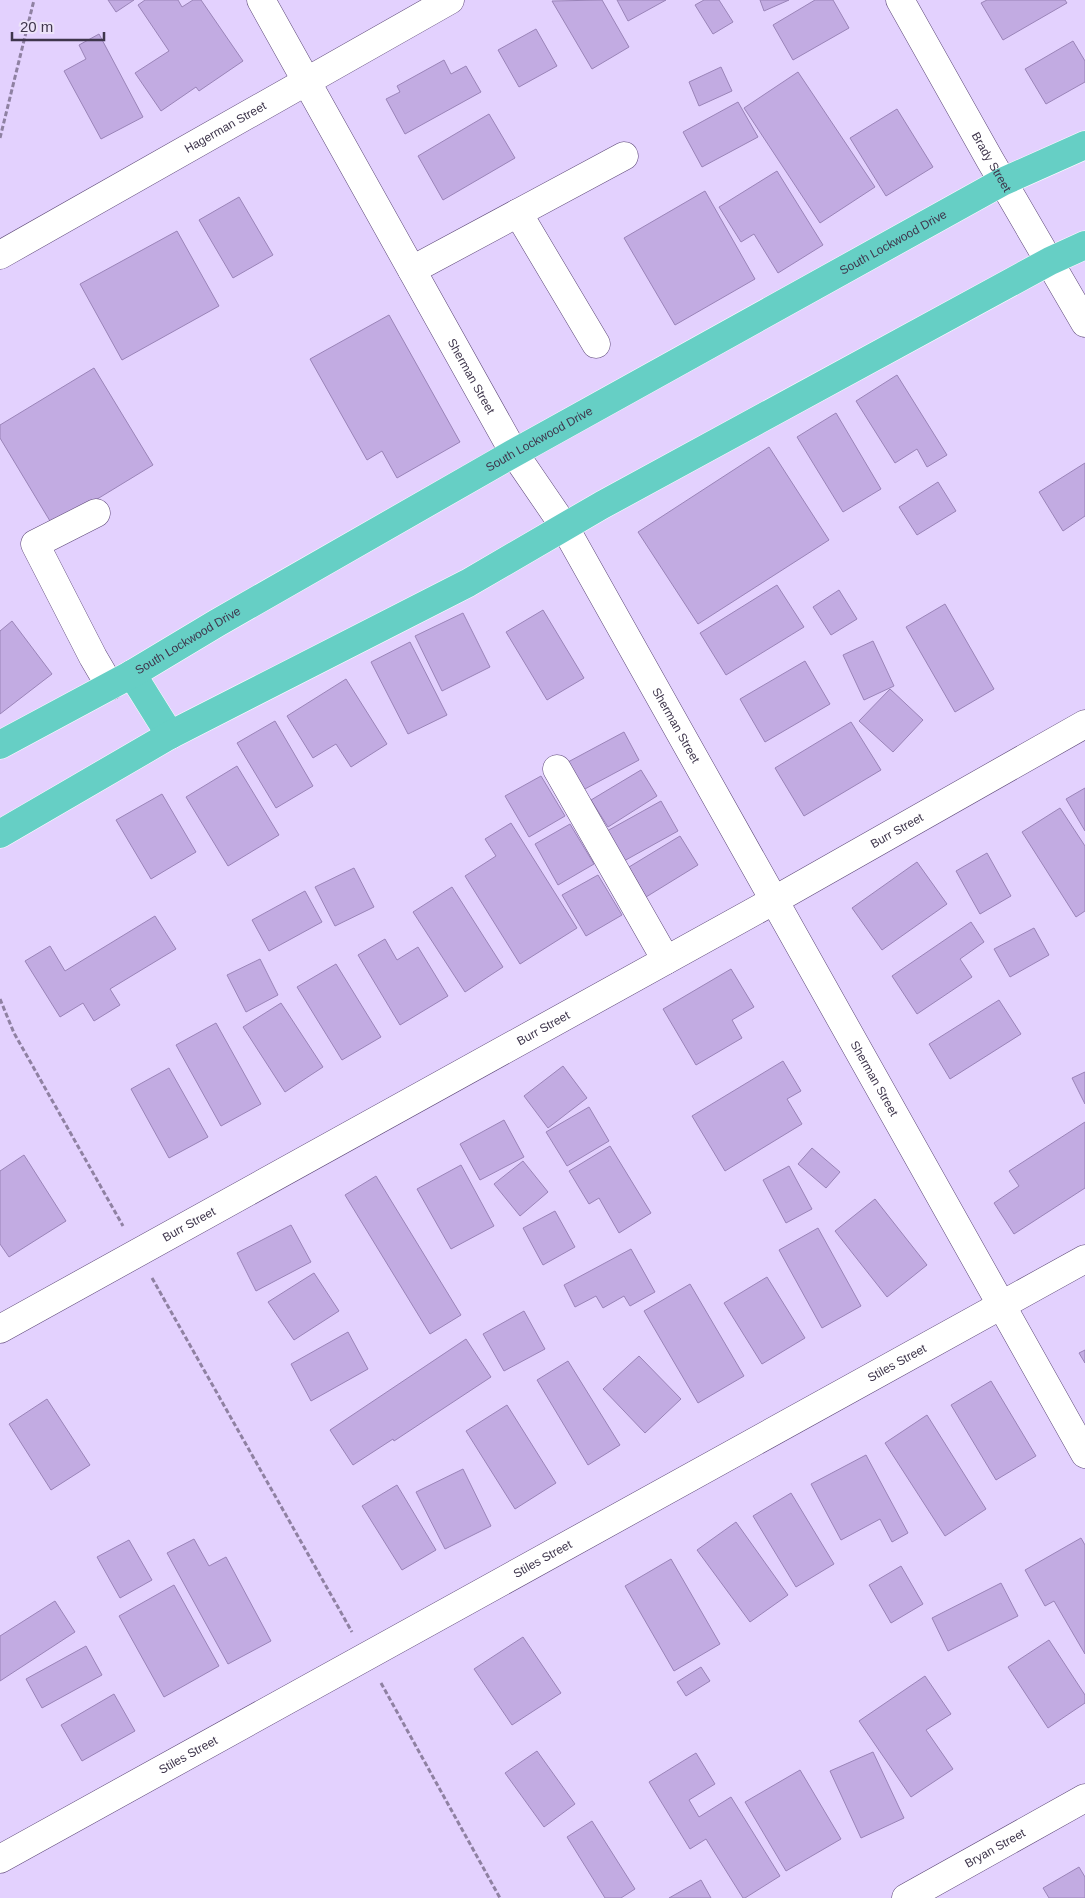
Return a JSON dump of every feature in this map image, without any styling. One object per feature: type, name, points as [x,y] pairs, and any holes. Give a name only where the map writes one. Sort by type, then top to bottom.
[{"type":"main road","name":"South Lockwood Drive","points":[[0,745],[121,680],[514,453],[1002,182],[1085,145]]},
{"type":"main road","points":[[0,834],[170,735],[468,583],[564,526],[1050,261],[1085,245]]},
{"type":"main road","points":[[121,680],[170,735]]},
{"type":"street","name":"Sherman Street","points":[[261,0],[514,453],[564,526],[1085,1454]]},
{"type":"street","name":"Hagerman Street","points":[[0,255],[450,0]]},
{"type":"street","name":"Brady Street","points":[[900,0],[1002,182],[1085,323]]},
{"type":"street","points":[[412,270],[624,156]]},
{"type":"street","points":[[518,213],[596,344]]},
{"type":"street","points":[[96,513],[35,544],[93,657],[121,680]]},
{"type":"street","name":"Burr Street","points":[[0,1329],[773,901],[1085,724]]},
{"type":"street","points":[[557,768],[666,960]]},
{"type":"street","name":"Stiles Street","points":[[0,1859],[1085,1259]]},
{"type":"street","name":"Bryan Street","points":[[906,1898],[1085,1798]]},
{"type":"path","points":[[0,138],[34,0]]},
{"type":"path","points":[[0,999],[14,1033],[126,1230]]},
{"type":"path","points":[[147,1270],[356,1639]]},
{"type":"path","points":[[380,1681],[500,1898]]},
{"type":"building","points":[[108,0],[134,0],[116,12]]},
{"type":"building","points":[[145,0],[178,0],[182,7],[193,0],[201,0],[243,61],[199,91],[196,87],[161,111],[135,73],[169,51],[138,5]]},
{"type":"building","points":[[602,0],[629,47],[592,69],[552,1]]},
{"type":"building","points":[[617,0],[666,0],[628,21]]},
{"type":"building","points":[[704,0],[719,0],[733,22],[713,34],[695,5]]},
{"type":"building","points":[[760,0],[789,0],[764,11]]},
{"type":"building","points":[[815,0],[833,0],[849,28],[793,60],[773,25]]},
{"type":"building","points":[[987,0],[1065,0],[1067,3],[1003,40],[981,3]]},
{"type":"building","points":[[536,29],[557,66],[519,87],[498,50]]},
{"type":"building","points":[[99,34],[143,117],[101,139],[64,71],[86,59],[79,45]]},
{"type":"building","points":[[1073,41],[1085,61],[1085,82],[1046,104],[1025,69]]},
{"type":"building","points":[[444,60],[451,74],[466,66],[481,92],[405,134],[386,99],[400,92],[397,86]]},
{"type":"building","points":[[721,67],[732,91],[699,106],[689,82]]},
{"type":"building","points":[[798,72],[875,187],[820,223],[744,108]]},
{"type":"building","points":[[738,102],[758,137],[702,167],[683,132]]},
{"type":"building","points":[[897,109],[933,167],[886,196],[850,138]]},
{"type":"building","points":[[489,114],[515,158],[443,200],[418,156]]},
{"type":"building","points":[[777,171],[823,245],[778,273],[754,234],[741,242],[719,207]]},
{"type":"building","points":[[705,191],[755,279],[675,325],[624,238]]},
{"type":"building","points":[[239,197],[273,255],[233,278],[199,220]]},
{"type":"building","points":[[177,231],[219,306],[122,360],[80,284]]},
{"type":"building","points":[[389,315],[460,442],[397,478],[382,451],[367,460],[310,359]]},
{"type":"building","points":[[94,368],[153,465],[53,526],[0,438],[0,425]]},
{"type":"building","points":[[897,375],[947,455],[927,467],[917,449],[895,463],[856,401]]},
{"type":"building","points":[[836,413],[881,489],[843,512],[797,437]]},
{"type":"building","points":[[769,447],[829,540],[698,624],[638,532]]},
{"type":"building","points":[[1085,463],[1085,516],[1063,531],[1039,492]]},
{"type":"building","points":[[938,482],[956,511],[917,535],[899,507]]},
{"type":"building","points":[[777,585],[804,627],[726,675],[700,633]]},
{"type":"building","points":[[839,590],[857,619],[831,635],[813,607]]},
{"type":"building","points":[[945,604],[994,689],[955,712],[906,627]]},
{"type":"building","points":[[543,610],[584,678],[547,700],[506,632]]},
{"type":"building","points":[[463,613],[490,667],[442,691],[415,636]]},
{"type":"building","points":[[12,621],[52,674],[0,714],[0,631]]},
{"type":"building","points":[[873,641],[894,686],[864,700],[843,655]]},
{"type":"building","points":[[410,642],[447,715],[408,734],[371,662]]},
{"type":"building","points":[[805,661],[830,704],[765,742],[740,699]]},
{"type":"building","points":[[346,679],[387,744],[351,767],[336,744],[313,758],[287,716]]},
{"type":"building","points":[[890,689],[923,720],[893,752],[859,721]]},
{"type":"building","points":[[275,721],[313,786],[276,808],[237,743]]},
{"type":"building","points":[[851,722],[881,770],[804,816],[775,768]]},
{"type":"building","points":[[624,732],[639,760],[583,790],[568,762]]},
{"type":"building","points":[[237,766],[279,835],[228,866],[186,797]]},
{"type":"building","points":[[641,770],[657,796],[608,827],[591,800]]},
{"type":"building","points":[[541,776],[565,816],[529,837],[505,796]]},
{"type":"building","points":[[1085,788],[1085,831],[1066,799]]},
{"type":"building","points":[[162,794],[196,852],[151,879],[116,820]]},
{"type":"building","points":[[661,801],[678,831],[624,861],[607,831]]},
{"type":"building","points":[[1060,808],[1085,846],[1085,911],[1076,917],[1022,832]]},
{"type":"building","points":[[511,823],[577,928],[520,964],[465,876],[496,856],[485,839]]},
{"type":"building","points":[[570,824],[594,864],[558,885],[535,844]]},
{"type":"building","points":[[680,836],[698,865],[646,897],[629,867]]},
{"type":"building","points":[[987,853],[1011,896],[980,914],[956,871]]},
{"type":"building","points":[[917,862],[947,904],[882,950],[852,908]]},
{"type":"building","points":[[354,868],[374,907],[335,926],[315,887]]},
{"type":"building","points":[[598,875],[622,915],[586,936],[562,895]]},
{"type":"building","points":[[452,887],[503,967],[465,992],[413,912]]},
{"type":"building","points":[[305,891],[322,922],[269,951],[252,920]]},
{"type":"building","points":[[155,916],[176,949],[110,989],[120,1005],[94,1021],[83,1003],[60,1017],[25,961],[50,946],[65,971]]},
{"type":"building","points":[[971,922],[984,942],[960,959],[972,977],[917,1014],[892,976]]},
{"type":"building","points":[[1034,928],[1049,955],[1010,977],[994,949]]},
{"type":"building","points":[[385,939],[397,960],[418,947],[448,996],[400,1025],[358,955]]},
{"type":"building","points":[[260,959],[278,995],[246,1012],[227,975]]},
{"type":"building","points":[[336,964],[381,1037],[342,1060],[297,987]]},
{"type":"building","points":[[731,969],[754,1007],[732,1020],[742,1038],[696,1065],[663,1009]]},
{"type":"building","points":[[999,1000],[1021,1034],[950,1079],[929,1044]]},
{"type":"building","points":[[281,1003],[323,1067],[285,1092],[243,1027]]},
{"type":"building","points":[[216,1023],[261,1104],[221,1126],[176,1045]]},
{"type":"building","points":[[783,1061],[801,1091],[787,1099],[802,1124],[725,1171],[692,1116]]},
{"type":"building","points":[[563,1066],[587,1098],[548,1128],[524,1096]]},
{"type":"building","points":[[169,1068],[208,1137],[169,1158],[131,1089]]},
{"type":"building","points":[[1085,1072],[1085,1104],[1072,1078]]},
{"type":"building","points":[[589,1107],[609,1141],[567,1166],[546,1132]]},
{"type":"building","points":[[504,1120],[524,1157],[480,1180],[460,1144]]},
{"type":"building","points":[[1085,1122],[1085,1188],[1014,1234],[994,1203],[1019,1186],[1009,1171]]},
{"type":"building","points":[[610,1146],[651,1213],[619,1233],[599,1198],[589,1204],[569,1171]]},
{"type":"building","points":[[812,1148],[840,1172],[826,1188],[798,1164]]},
{"type":"building","points":[[24,1155],[66,1221],[9,1257],[0,1244],[0,1171]]},
{"type":"building","points":[[523,1161],[548,1192],[520,1216],[494,1184]]},
{"type":"building","points":[[461,1165],[494,1226],[451,1249],[417,1189]]},
{"type":"building","points":[[789,1166],[812,1209],[786,1223],[763,1180]]},
{"type":"building","points":[[376,1176],[461,1315],[430,1334],[345,1195]]},
{"type":"building","points":[[875,1199],[927,1265],[887,1297],[835,1231]]},
{"type":"building","points":[[555,1211],[575,1247],[543,1265],[523,1228]]},
{"type":"building","points":[[291,1225],[311,1262],[256,1291],[237,1253]]},
{"type":"building","points":[[818,1228],[861,1306],[822,1328],[779,1250]]},
{"type":"building","points":[[631,1249],[655,1292],[630,1306],[624,1296],[603,1308],[596,1296],[575,1307],[564,1285]]},
{"type":"building","points":[[314,1273],[339,1311],[294,1340],[268,1302]]},
{"type":"building","points":[[767,1277],[805,1338],[762,1364],[724,1303]]},
{"type":"building","points":[[690,1284],[744,1376],[698,1403],[644,1311]]},
{"type":"building","points":[[524,1311],[545,1349],[504,1371],[483,1334]]},
{"type":"building","points":[[348,1332],[368,1369],[311,1401],[291,1364]]},
{"type":"building","points":[[466,1339],[491,1377],[394,1441],[393,1439],[353,1465],[330,1430]]},
{"type":"building","points":[[1085,1350],[1085,1363],[1079,1353]]},
{"type":"building","points":[[639,1356],[681,1399],[645,1433],[603,1389]]},
{"type":"building","points":[[568,1361],[620,1445],[588,1465],[537,1380]]},
{"type":"building","points":[[991,1381],[1036,1456],[996,1480],[951,1405]]},
{"type":"building","points":[[47,1399],[90,1465],[51,1490],[9,1424]]},
{"type":"building","points":[[507,1405],[556,1483],[515,1509],[466,1431]]},
{"type":"building","points":[[927,1415],[986,1509],[945,1536],[885,1443]]},
{"type":"building","points":[[866,1455],[908,1533],[892,1542],[880,1519],[841,1540],[811,1484]]},
{"type":"building","points":[[463,1469],[491,1526],[445,1549],[416,1492]]},
{"type":"building","points":[[397,1485],[436,1550],[402,1570],[362,1506]]},
{"type":"building","points":[[791,1493],[834,1564],[796,1587],[753,1516]]},
{"type":"building","points":[[736,1522],[788,1595],[750,1622],[697,1550]]},
{"type":"building","points":[[1081,1538],[1085,1545],[1085,1654],[1054,1601],[1045,1606],[1025,1570]]},
{"type":"building","points":[[194,1539],[209,1566],[226,1557],[271,1641],[228,1664],[167,1553]]},
{"type":"building","points":[[129,1540],[152,1580],[120,1598],[97,1557]]},
{"type":"building","points":[[671,1559],[720,1644],[674,1671],[625,1586]]},
{"type":"building","points":[[901,1566],[923,1604],[891,1623],[869,1585]]},
{"type":"building","points":[[1001,1583],[1018,1616],[948,1651],[932,1618]]},
{"type":"building","points":[[174,1585],[219,1666],[164,1697],[119,1616]]},
{"type":"building","points":[[55,1601],[75,1632],[0,1681],[0,1636]]},
{"type":"building","points":[[523,1637],[561,1693],[512,1725],[474,1669]]},
{"type":"building","points":[[1049,1640],[1085,1695],[1085,1703],[1048,1728],[1008,1667]]},
{"type":"building","points":[[86,1646],[102,1675],[42,1708],[26,1679]]},
{"type":"building","points":[[701,1667],[710,1681],[686,1696],[677,1682]]},
{"type":"building","points":[[925,1676],[951,1714],[926,1730],[953,1769],[911,1797],[859,1721]]},
{"type":"building","points":[[114,1694],[135,1731],[82,1761],[61,1725]]},
{"type":"building","points":[[537,1751],[575,1804],[544,1827],[505,1773]]},
{"type":"building","points":[[873,1752],[904,1818],[861,1838],[830,1771]]},
{"type":"building","points":[[696,1753],[715,1784],[689,1800],[699,1817],[731,1797],[780,1876],[745,1898],[743,1898],[706,1839],[690,1849],[649,1782]]},
{"type":"building","points":[[800,1770],[841,1839],[786,1871],[745,1802]]},
{"type":"building","points":[[592,1821],[635,1889],[621,1898],[605,1898],[567,1837]]},
{"type":"building","points":[[1079,1867],[1085,1877],[1085,1898],[1049,1898],[1043,1888]]},
{"type":"building","points":[[701,1880],[711,1898],[669,1898]]}]
